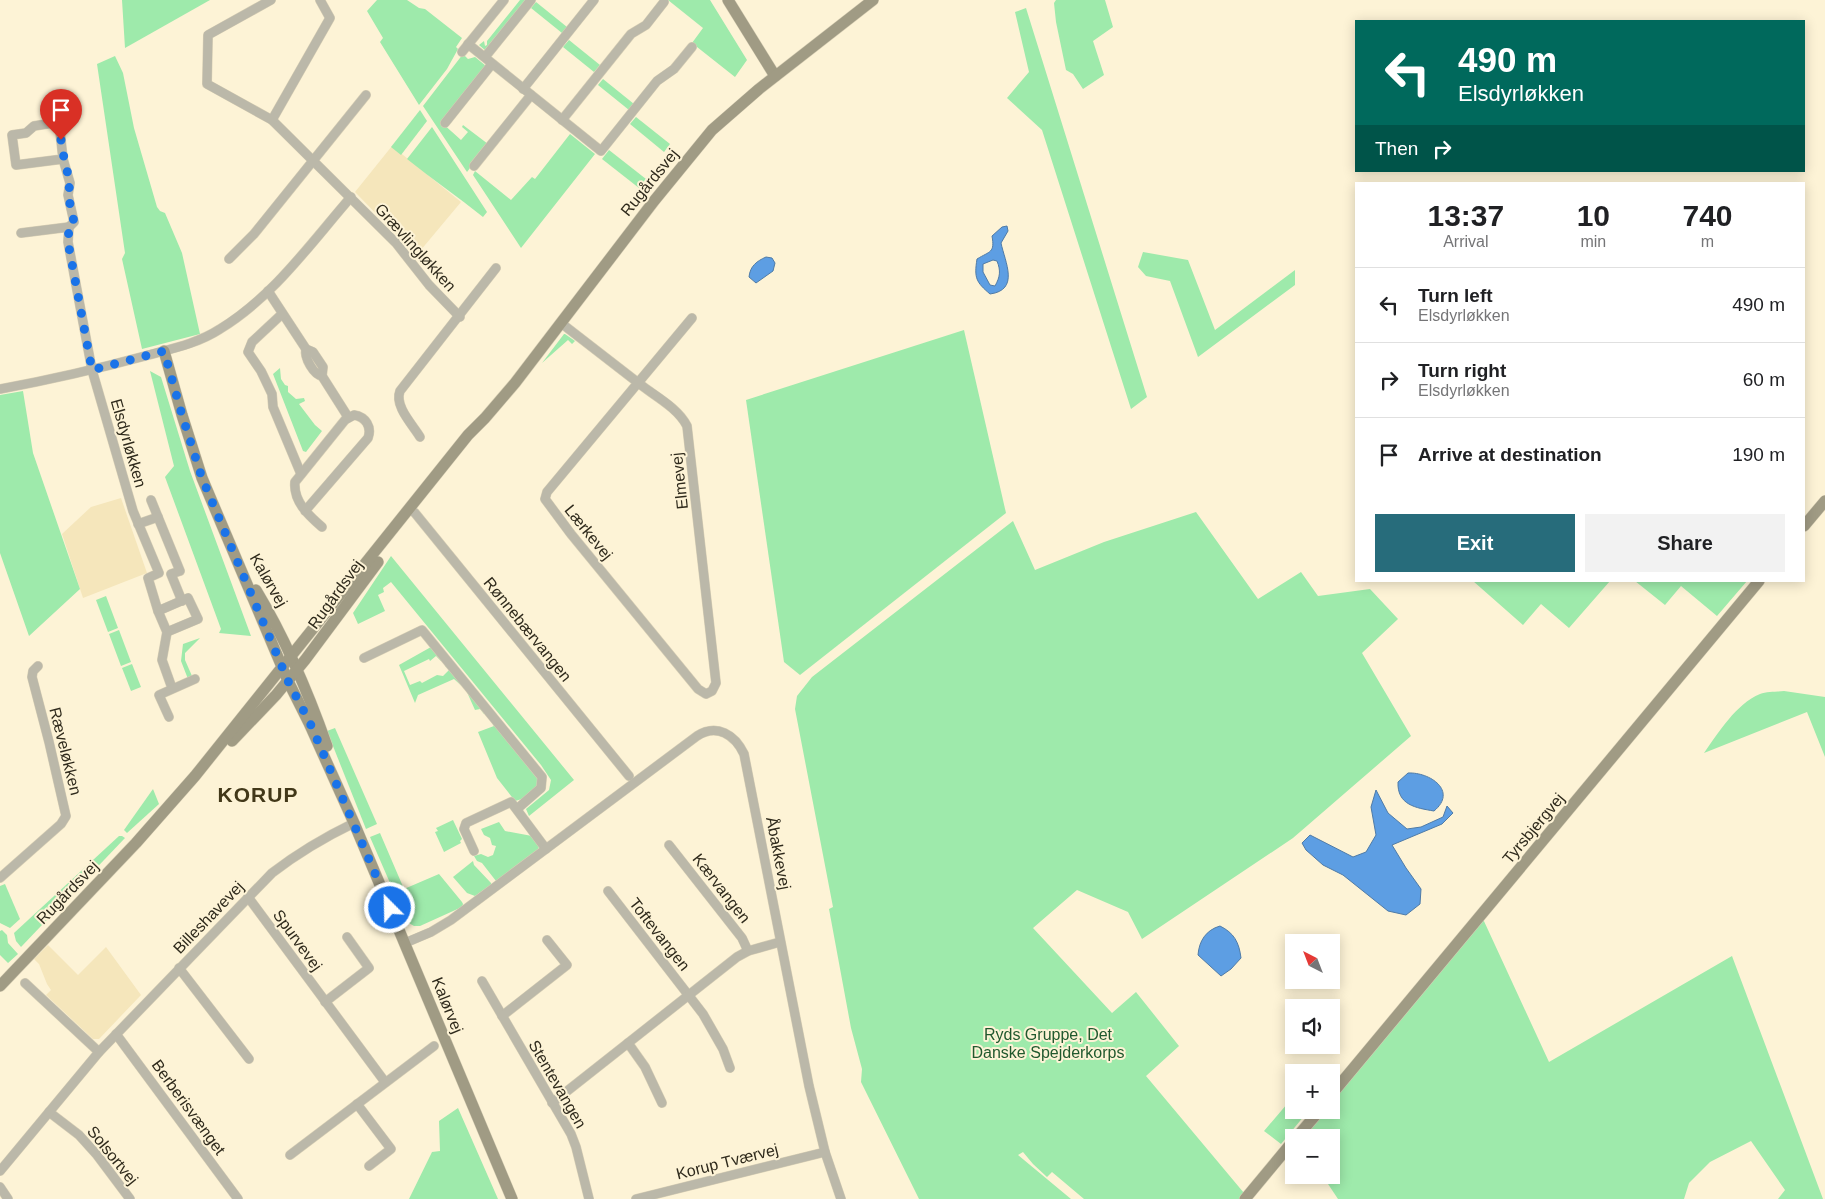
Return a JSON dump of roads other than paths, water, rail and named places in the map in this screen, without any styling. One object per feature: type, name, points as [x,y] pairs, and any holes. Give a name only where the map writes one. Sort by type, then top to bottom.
[{"type":"street","name":"Grævlingløkken","points":[[271,0],[208,36],[207,84],[272,120],[396,243],[429,285],[460,317]]},
{"type":"street","points":[[272,120],[330,18],[320,0]]},
{"type":"street","points":[[485,57],[531,0]]},
{"type":"street","points":[[523,88],[594,0]]},
{"type":"street","points":[[728,0],[775,76]]},
{"type":"street","name":"Rugårdsvej","points":[[0,986],[136,843],[289,669],[319,643],[468,435],[485,418],[561,323],[694,151],[732,111],[873,0]]},
{"type":"street","points":[[500,1],[465,48],[485,57],[598,150],[602,150],[657,81],[674,69],[692,47]]},
{"type":"street","points":[[562,120],[630,34],[646,25],[664,2]]},
{"type":"street","points":[[445,123],[492,64]]},
{"type":"street","points":[[229,259],[254,234],[366,95]]},
{"type":"street","points":[[474,166],[531,95]]},
{"type":"street","name":"Elsdyrløkken","points":[[64,158],[16,165],[12,135],[26,133],[34,126],[59,122],[70,183],[68,195],[74,222],[69,228],[68,242],[92,370],[138,524],[158,573],[148,578],[158,611],[167,632],[198,619],[188,598],[182,601],[171,574],[180,571],[151,500]]},
{"type":"street","points":[[0,390],[92,370],[164,351],[200,340],[220,330],[287,273],[351,197]]},
{"type":"street","points":[[21,233],[69,228]]},
{"type":"street","name":"Grævlingløkken","points":[[420,436],[400,406],[398,395],[496,268]]},
{"type":"street","points":[[268,291],[306,349],[306,357],[317,374],[322,376],[348,417]]},
{"type":"street","points":[[282,314],[252,342],[248,352],[272,394],[273,407],[301,474]]},
{"type":"street","points":[[638,383],[692,318]]},
{"type":"street","name":"Elmevej","points":[[561,323],[681,417],[688,430],[716,683],[709,694]]},
{"type":"street","name":"Kalørvej","points":[[164,351],[202,478],[232,550],[289,669],[310,723],[405,943],[512,1199]]},
{"type":"street","name":"Lærkevej","points":[[638,383],[547,492],[545,499],[565,527],[700,692],[709,694]]},
{"type":"street","points":[[305,511],[368,438],[370,429],[365,420],[357,415],[348,417],[295,482],[294,488],[305,511],[322,526]]},
{"type":"street","points":[[1805,525],[1825,501]]},
{"type":"street","name":"Rugårdsvej","points":[[195,776],[224,749],[289,669],[332,606],[413,511]]},
{"type":"street","name":"Rønnebærvangen","points":[[413,511],[629,776]]},
{"type":"street","points":[[138,524],[158,517]]},
{"type":"street","name":"Kalørvej","points":[[232,550],[269,611],[281,636],[289,669]]},
{"type":"street","points":[[289,669],[345,598],[357,576]]},
{"type":"street","name":"Tyrsbjergvej","points":[[1340,1084],[1758,582]]},
{"type":"street","points":[[158,611],[182,601]]},
{"type":"street","points":[[281,636],[288,640],[293,640],[332,606]]},
{"type":"street","points":[[364,658],[422,630],[542,777],[541,788],[517,809]]},
{"type":"street","points":[[167,632],[162,660],[172,688]]},
{"type":"street","name":"Ræveløkken","points":[[0,878],[61,824],[66,816],[32,677],[33,671],[38,666]]},
{"type":"street","points":[[168,717],[159,695],[195,679]]},
{"type":"street","name":"Åbakkevej","points":[[405,943],[425,935],[444,924],[703,732],[714,730],[725,733],[740,745],[744,754],[809,1086],[825,1152],[841,1199]]},
{"type":"street","points":[[613,774],[622,768]]},
{"type":"street","points":[[474,851],[464,829],[466,823],[511,802],[546,849]]},
{"type":"street","name":"Billeshavevej","points":[[0,1171],[99,1052],[272,873],[295,855],[354,823]]},
{"type":"street","name":"Kærvangen","points":[[669,845],[742,938],[748,951]]},
{"type":"street","name":"Toftevangen","points":[[608,892],[689,995],[714,1032],[730,1068]]},
{"type":"street","name":"Spurvevej","points":[[248,897],[385,1082]]},
{"type":"street","points":[[324,1002],[369,968],[347,937]]},
{"type":"street","points":[[502,1016],[567,965],[547,940]]},
{"type":"street","points":[[552,1103],[737,957],[748,951],[780,942]]},
{"type":"street","points":[[179,968],[250,1059]]},
{"type":"street","name":"Stentevangen","points":[[482,981],[571,1134],[589,1199]]},
{"type":"street","points":[[25,983],[99,1052]]},
{"type":"street","name":"Berberisvænget","points":[[116,1034],[238,1199]]},
{"type":"street","points":[[628,1043],[645,1067],[662,1103]]},
{"type":"street","points":[[290,1155],[434,1046]]},
{"type":"street","points":[[357,1104],[391,1149],[369,1166]]},
{"type":"street","name":"Solsortvej","points":[[49,1112],[79,1135],[98,1155],[130,1199]]},
{"type":"street","points":[[1304,1129],[1312,1119]]},
{"type":"street","points":[[1245,1199],[1285,1151]]},
{"type":"street","name":"Korup Tværvej","points":[[636,1199],[825,1152]]},
{"type":"street","points":[[0,1187],[8,1199]]},
{"type":"water","points":[[1007,226],[1008,231],[1001,243],[1007,266],[1008,281],[1005,287],[990,294],[977,279],[977,259],[991,251],[993,246],[992,236],[1002,227]],"holes":[[[993,260],[997,261],[999,274],[995,286],[990,285],[983,272],[983,264]]]},
{"type":"water","points":[[766,257],[772,258],[775,263],[773,271],[756,283],[749,277],[752,267]]},
{"type":"water","points":[[1408,773],[1425,776],[1438,784],[1443,796],[1441,804],[1434,811],[1414,807],[1401,796],[1398,782]]},
{"type":"water","points":[[1376,790],[1388,813],[1407,829],[1421,827],[1443,817],[1447,806],[1453,813],[1442,824],[1392,845],[1421,889],[1420,904],[1406,915],[1388,911],[1343,875],[1323,865],[1306,850],[1302,843],[1310,835],[1353,857],[1366,852],[1376,835],[1371,807]]},
{"type":"water","points":[[1220,926],[1235,939],[1241,958],[1221,976],[1198,955],[1200,945],[1207,933]]},
{"type":"district","name":"KORUP","points":[[258,795]]},
{"type":"park label","name":"Ryds Gruppe, Det Danske Spejderkorps","points":[[1048,1043]]}]
